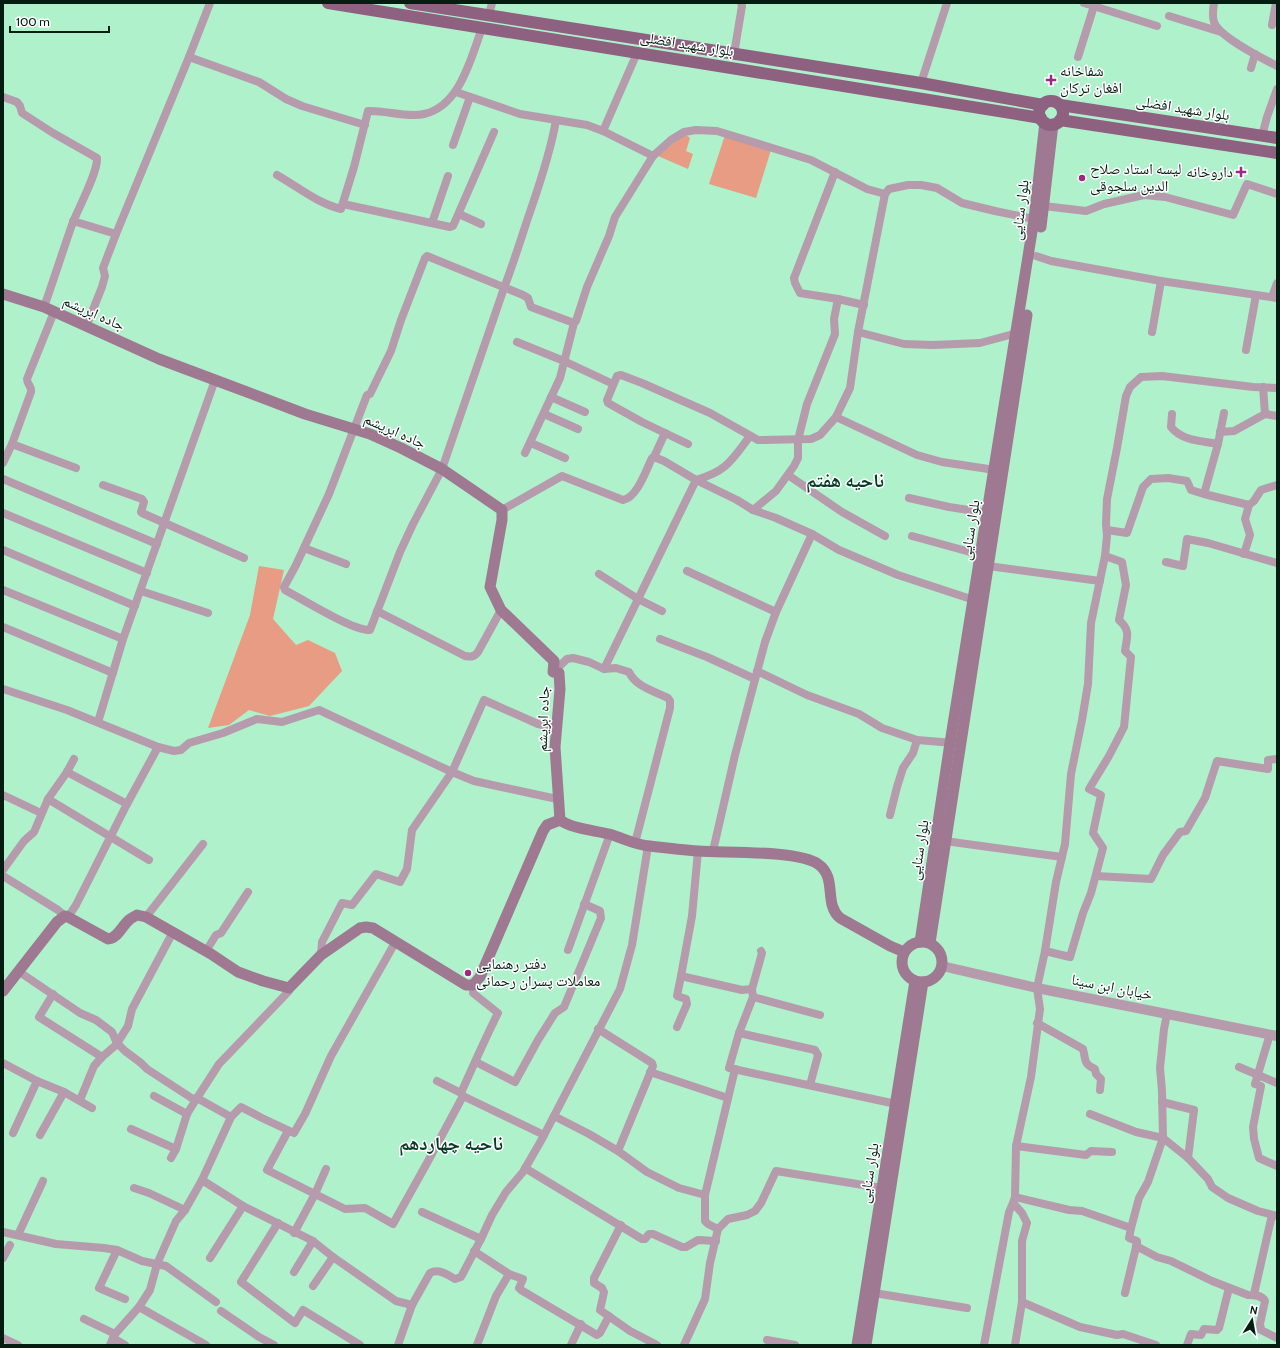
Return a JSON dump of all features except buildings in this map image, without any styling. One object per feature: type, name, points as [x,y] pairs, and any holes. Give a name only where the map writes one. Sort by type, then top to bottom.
[{"type":"main road","name":"بلوار شهید افضلی","points":[[328,3],[375,7],[482,28],[681,59],[1050,121],[1277,153]]},
{"type":"main road","name":"بلوار شهید افضلی","points":[[410,3],[921,83],[1043,104]]},
{"type":"main road","points":[[681,59],[684,46]]},
{"type":"main road","points":[[1051,101],[1060,105],[1063,114],[1050,121],[1040,111],[1043,104],[1051,101]]},
{"type":"main road","name":"بلوار شهید افضلی","points":[[1060,105],[1277,138]]},
{"type":"main road","name":"بلوار سنایی","points":[[925,942],[945,841],[955,743],[988,566],[1044,206],[1050,121]]},
{"type":"main road","name":"بلوار سنایی","points":[[925,942],[955,743],[974,600],[1050,121]]},
{"type":"main road","name":"جاده ابریشم","points":[[3,294],[49,310],[159,358],[215,380],[305,414],[370,434],[442,469],[502,510],[502,520],[490,587],[501,610],[554,661],[553,672],[559,673],[560,689],[556,747],[557,799],[560,820]]},
{"type":"main road","points":[[3,990],[57,922],[67,917],[108,939],[111,939],[115,937],[129,920],[137,915],[146,917],[173,932],[238,972],[289,988],[321,955],[360,928],[366,927],[373,928],[396,941],[466,985],[473,985],[480,977],[543,831],[547,825],[560,820],[566,824],[610,834],[634,843],[648,846],[698,851],[794,856],[817,863],[826,870],[830,880],[830,897],[835,913],[840,918],[904,952]]},
{"type":"main road","points":[[925,942],[934,946],[941,955],[942,966],[940,971],[933,979],[919,982],[907,976],[901,962],[904,952],[911,945],[925,942]]},
{"type":"main road","name":"بلوار سنایی","points":[[857,1345],[896,1104],[919,982]]},
{"type":"main road","name":"بلوار سنایی","points":[[866,1345],[919,982]]},
{"type":"street","points":[[86,327],[102,287],[105,276],[103,268],[116,234],[210,3]]},
{"type":"street","points":[[489,15],[492,3]]},
{"type":"street","points":[[734,54],[742,6],[741,3]]},
{"type":"street","points":[[921,83],[947,3]]},
{"type":"street","points":[[1084,3],[1157,26]]},
{"type":"street","points":[[1214,3],[1214,21],[1222,32]]},
{"type":"street","points":[[1272,25],[1276,3]]},
{"type":"street","points":[[1078,57],[1094,6]]},
{"type":"street","points":[[1169,16],[1222,32],[1255,54],[1277,66]]},
{"type":"street","points":[[277,175],[318,201],[341,209],[369,111],[391,114],[423,114],[437,109],[456,92],[467,70],[482,28]]},
{"type":"street","points":[[603,131],[637,52]]},
{"type":"street","points":[[1251,68],[1255,54]]},
{"type":"street","points":[[189,56],[259,82],[286,99],[302,106],[365,125]]},
{"type":"street","points":[[1262,136],[1277,89]]},
{"type":"street","points":[[456,92],[520,114],[587,125],[603,131],[653,156]]},
{"type":"street","points":[[3,97],[16,102],[20,106],[22,113],[53,133],[97,158],[94,173],[74,221],[27,381],[32,390],[12,444],[3,463]]},
{"type":"street","points":[[453,145],[470,97]]},
{"type":"street","points":[[556,120],[549,152],[538,188],[504,288],[442,469],[400,552],[371,628],[368,631],[358,628],[285,590],[284,587],[329,494],[367,395],[370,394],[391,350],[401,320],[427,256],[504,288],[523,295],[528,298],[531,307],[574,323]]},
{"type":"street","points":[[525,453],[531,443],[560,378],[574,323],[576,321],[587,287],[609,236],[615,217],[653,156],[671,140],[684,132],[696,130],[716,131],[811,160],[867,189],[885,194]]},
{"type":"street","points":[[343,204],[450,227],[453,226],[494,132]]},
{"type":"street","points":[[835,172],[794,278],[795,283],[800,293],[838,298],[864,305]]},
{"type":"street","points":[[432,223],[448,176]]},
{"type":"street","points":[[1044,206],[1086,211],[1104,204],[1144,195],[1165,197],[1233,215],[1247,184],[1277,194]]},
{"type":"street","points":[[688,444],[642,422],[608,403],[606,400],[618,375],[642,383],[710,413],[758,440],[811,439],[820,435],[836,418],[850,388],[858,332],[885,194],[888,189],[908,185],[921,185],[937,188],[962,203],[1034,219]]},
{"type":"street","points":[[459,214],[481,224]]},
{"type":"street","points":[[74,221],[116,234]]},
{"type":"street","points":[[1036,256],[1051,261],[1161,281],[1275,298],[1277,283]]},
{"type":"street","points":[[1152,332],[1161,281]]},
{"type":"street","points":[[1246,350],[1256,295]]},
{"type":"street","points":[[753,510],[776,491],[798,458],[798,440],[806,404],[835,334],[834,319],[838,298]]},
{"type":"street","points":[[858,332],[904,344],[933,345],[980,343],[1017,333]]},
{"type":"street","points":[[517,342],[564,361],[613,384]]},
{"type":"street","points":[[984,1345],[1009,1212],[1014,1200],[1016,1146],[1031,1077],[1040,1009],[1037,988],[1045,951],[1056,882],[1062,857],[1069,805],[1071,774],[1088,684],[1091,623],[1105,556],[1107,530],[1106,499],[1126,396],[1130,387],[1137,379],[1141,377],[1162,376],[1252,387],[1277,388]]},
{"type":"street","points":[[98,722],[123,639],[141,592],[164,522],[215,380]]},
{"type":"street","points":[[1263,387],[1265,414]]},
{"type":"street","points":[[551,397],[585,412]]},
{"type":"street","points":[[1204,494],[1218,444],[1224,413]]},
{"type":"street","points":[[544,414],[578,429]]},
{"type":"street","points":[[1172,414],[1171,427],[1176,433],[1187,438],[1218,444]]},
{"type":"street","points":[[1220,432],[1234,431],[1265,414],[1277,416]]},
{"type":"street","points":[[836,418],[917,454],[942,462],[995,470]]},
{"type":"street","points":[[502,510],[562,476],[623,500],[628,500],[635,493],[665,433]]},
{"type":"street","points":[[604,668],[696,480],[710,476],[722,469],[750,436]]},
{"type":"street","points":[[531,443],[565,458]]},
{"type":"street","points":[[12,444],[76,468]]},
{"type":"street","points":[[654,457],[737,500],[753,510],[776,518],[812,534],[839,550],[898,575],[974,600]]},
{"type":"street","points":[[788,475],[842,512],[885,536]]},
{"type":"street","points":[[1107,530],[1127,533],[1143,487],[1151,479],[1168,478],[1187,481],[1191,490],[1249,505]]},
{"type":"street","points":[[3,479],[157,544]]},
{"type":"street","points":[[103,485],[142,499],[144,502],[142,513],[244,558]]},
{"type":"street","points":[[1244,554],[1250,536],[1245,519],[1249,505],[1254,501],[1261,490],[1277,485]]},
{"type":"street","points":[[909,498],[949,507],[988,513]]},
{"type":"street","points":[[3,513],[147,573]]},
{"type":"street","points":[[713,851],[733,762],[756,675],[776,612],[812,534]]},
{"type":"street","points":[[912,536],[981,555]]},
{"type":"street","points":[[1166,562],[1183,566],[1187,539],[1208,543],[1277,562]]},
{"type":"street","points":[[304,548],[346,564]]},
{"type":"street","points":[[3,550],[135,606]]},
{"type":"street","points":[[1045,951],[1070,957],[1083,912],[1091,893],[1103,848],[1093,833],[1101,795],[1089,789],[1124,727],[1132,657],[1125,651],[1128,630],[1119,620],[1126,585],[1122,562],[1105,556]]},
{"type":"street","points":[[988,566],[1100,582]]},
{"type":"street","points":[[687,572],[776,612]]},
{"type":"street","points":[[599,574],[638,599],[662,611]]},
{"type":"street","points":[[3,590],[123,639]]},
{"type":"street","points":[[141,592],[208,613]]},
{"type":"street","points":[[377,611],[465,656],[470,657],[475,656],[478,652],[501,610]]},
{"type":"street","points":[[3,627],[113,673]]},
{"type":"street","points":[[660,639],[859,714],[882,728],[917,740],[955,743]]},
{"type":"street","points":[[553,672],[567,659],[573,658],[604,668],[616,668],[629,672],[631,678],[638,684],[668,698],[670,701],[670,708],[634,843]]},
{"type":"street","points":[[3,689],[67,710],[158,747],[174,751],[181,750],[189,743],[223,733],[256,719],[282,722],[319,710],[474,781],[557,799]]},
{"type":"street","points":[[321,955],[322,942],[342,903],[352,905],[376,874],[400,882],[407,869],[412,830],[452,772],[484,700],[538,724],[557,728]]},
{"type":"street","points":[[890,815],[897,787],[904,768],[914,753],[917,740]]},
{"type":"street","points":[[3,876],[67,917],[76,905],[127,804],[158,747]]},
{"type":"street","points":[[3,870],[24,841],[34,832],[48,799],[67,772],[74,759]]},
{"type":"street","points":[[1096,876],[1151,879],[1163,854],[1180,832],[1186,831],[1205,798],[1217,761],[1268,769],[1268,760],[1277,759]]},
{"type":"street","points":[[67,772],[127,804]]},
{"type":"street","points":[[3,795],[41,813]]},
{"type":"street","points":[[48,799],[149,860]]},
{"type":"street","points":[[568,950],[610,834]]},
{"type":"street","points":[[945,841],[1062,857]]},
{"type":"street","points":[[146,917],[203,844]]},
{"type":"street","points":[[398,1345],[412,1305],[430,1273],[433,1271],[440,1271],[455,1279],[459,1279],[461,1277],[492,1215],[506,1192],[526,1168],[620,989],[632,945],[648,846]]},
{"type":"street","points":[[677,1027],[687,1004],[686,999],[677,996],[692,916],[698,851]]},
{"type":"street","points":[[206,951],[216,935],[221,933],[248,892]]},
{"type":"street","points":[[476,1062],[515,1082],[555,1012],[564,1007],[601,918],[600,911],[584,904]]},
{"type":"street","points":[[80,1100],[94,1066],[117,1043],[128,1026],[132,1009],[173,932]]},
{"type":"street","points":[[113,1339],[139,1307],[150,1290],[157,1264],[176,1221],[185,1210],[202,1180],[231,1117],[241,1107],[294,1133],[306,1114],[332,1056],[396,941]]},
{"type":"street","points":[[761,951],[762,953],[752,993],[729,1068],[896,1104]]},
{"type":"street","name":"خیابان ابن سینا","points":[[942,966],[1037,988],[1274,1035]]},
{"type":"street","points":[[18,971],[80,1013],[96,1020],[112,1032],[117,1043],[147,1069],[173,1087],[193,1099],[197,1098],[231,1117]]},
{"type":"street","points":[[681,976],[742,990],[820,1015]]},
{"type":"street","points":[[288,1131],[267,1170],[345,1209],[365,1208],[393,1224],[427,1163],[462,1094],[479,1052],[498,1013],[473,993],[473,985]]},
{"type":"street","points":[[171,1158],[176,1149],[187,1114],[219,1064],[289,991],[289,988]]},
{"type":"street","points":[[53,994],[40,1017],[102,1057]]},
{"type":"street","points":[[1124,1293],[1137,1241],[1129,1238],[1131,1228],[1139,1198],[1148,1182],[1163,1138],[1160,1068],[1167,1014]]},
{"type":"street","points":[[1038,1023],[1083,1049],[1086,1063],[1089,1067],[1095,1069],[1096,1074],[1101,1079],[1100,1090]]},
{"type":"street","points":[[598,1029],[652,1063],[653,1066],[618,1151]]},
{"type":"street","points":[[739,1033],[815,1050],[818,1056],[810,1085]]},
{"type":"street","points":[[1274,1035],[1255,1084],[1261,1086],[1253,1127],[1256,1149],[1259,1158],[1277,1166]]},
{"type":"street","points":[[3,1063],[37,1081],[80,1100],[92,1108]]},
{"type":"street","points":[[1238,1067],[1277,1083]]},
{"type":"street","points":[[718,1229],[708,1224],[706,1221],[705,1195],[735,1069]]},
{"type":"street","points":[[650,1072],[728,1098]]},
{"type":"street","points":[[13,1133],[37,1081]]},
{"type":"street","points":[[436,1081],[544,1135]]},
{"type":"street","points":[[40,1135],[64,1092]]},
{"type":"street","points":[[154,1096],[187,1114]]},
{"type":"street","points":[[1162,1102],[1194,1110],[1188,1158]]},
{"type":"street","points":[[1090,1114],[1136,1132],[1163,1138],[1188,1158],[1208,1179],[1212,1187],[1228,1198],[1258,1211],[1274,1215],[1254,1294]]},
{"type":"street","points":[[554,1116],[618,1151],[647,1172],[679,1188],[705,1195]]},
{"type":"street","points":[[131,1129],[176,1149]]},
{"type":"street","points":[[1016,1146],[1086,1155],[1091,1151],[1112,1152]]},
{"type":"street","points":[[526,1168],[642,1238],[645,1239],[649,1234],[653,1234],[682,1247],[686,1247],[698,1240],[716,1241]]},
{"type":"street","points":[[294,1232],[315,1194],[326,1169]]},
{"type":"street","points":[[684,1345],[705,1299],[710,1263],[718,1229],[728,1219],[747,1215],[755,1211],[761,1203],[776,1171],[882,1188]]},
{"type":"street","points":[[202,1180],[243,1206],[313,1241],[333,1257],[396,1301],[412,1305]]},
{"type":"street","points":[[18,1235],[42,1181]]},
{"type":"street","points":[[134,1188],[149,1193],[185,1210]]},
{"type":"street","points":[[1014,1200],[1082,1211],[1131,1228]]},
{"type":"street","points":[[1014,1200],[1027,1223],[1022,1241],[1022,1302],[1016,1345]]},
{"type":"street","points":[[210,1258],[243,1206]]},
{"type":"street","points":[[422,1212],[481,1239]]},
{"type":"street","points":[[278,1223],[241,1282],[295,1324],[303,1310],[358,1345]]},
{"type":"street","points":[[621,1225],[594,1280],[594,1283],[602,1288],[604,1292],[600,1310],[630,1331],[657,1345]]},
{"type":"street","points":[[3,1232],[56,1244],[116,1250],[142,1260],[166,1266],[216,1302]]},
{"type":"street","points":[[294,1272],[313,1241]]},
{"type":"street","points":[[3,1258],[10,1245]]},
{"type":"street","points":[[1136,1246],[1157,1257],[1171,1261],[1212,1282],[1248,1295],[1254,1294],[1264,1298],[1265,1301],[1260,1324],[1261,1330],[1277,1338]]},
{"type":"street","points":[[116,1250],[99,1288],[125,1299]]},
{"type":"street","points":[[474,1251],[509,1274],[523,1280],[519,1288],[521,1290],[581,1324],[597,1335],[600,1333],[609,1316]]},
{"type":"street","points":[[313,1286],[333,1257]]},
{"type":"street","points":[[476,1345],[496,1296],[509,1274]]},
{"type":"street","points":[[1187,1345],[1191,1334],[1201,1335],[1204,1329],[1212,1331],[1219,1328],[1229,1288]]},
{"type":"street","points":[[874,1293],[967,1308]]},
{"type":"street","points":[[1022,1302],[1080,1327],[1118,1335],[1123,1334],[1156,1345]]},
{"type":"street","points":[[139,1307],[206,1345]]},
{"type":"street","points":[[221,1311],[259,1337],[274,1345]]},
{"type":"street","points":[[84,1318],[113,1339],[125,1345]]},
{"type":"street","points":[[571,1345],[581,1324]]},
{"type":"street","points":[[254,1345],[259,1337]]},
{"type":"street","points":[[3,1338],[18,1345]]},
{"type":"street","points":[[767,1340],[795,1345]]},
{"type":"shaded area","points":[[685,134],[690,138],[686,151],[693,154],[688,169],[658,156]]},
{"type":"shaded area","points":[[725,135],[771,150],[756,198],[709,184]]},
{"type":"shaded area","points":[[259,566],[284,570],[273,619],[296,645],[308,640],[335,653],[342,671],[309,706],[270,716],[249,710],[229,725],[208,728],[250,615]]},
{"type":"place","name":"شفاخانه افغان ترکان","points":[[1051,80]]},
{"type":"place","name":"داروخانه","points":[[1241,172]]},
{"type":"place","name":"لیسه استاد صلاح الدین سلجوقی","points":[[1082,178]]},
{"type":"place","name":"دفتر رهنمایی معاملات پسران رحمانی","points":[[468,973]]},
{"type":"district","name":"ناحیه هفتم","points":[[845,480]]},
{"type":"district","name":"ناحیه چهاردهم","points":[[451,1143]]}]
